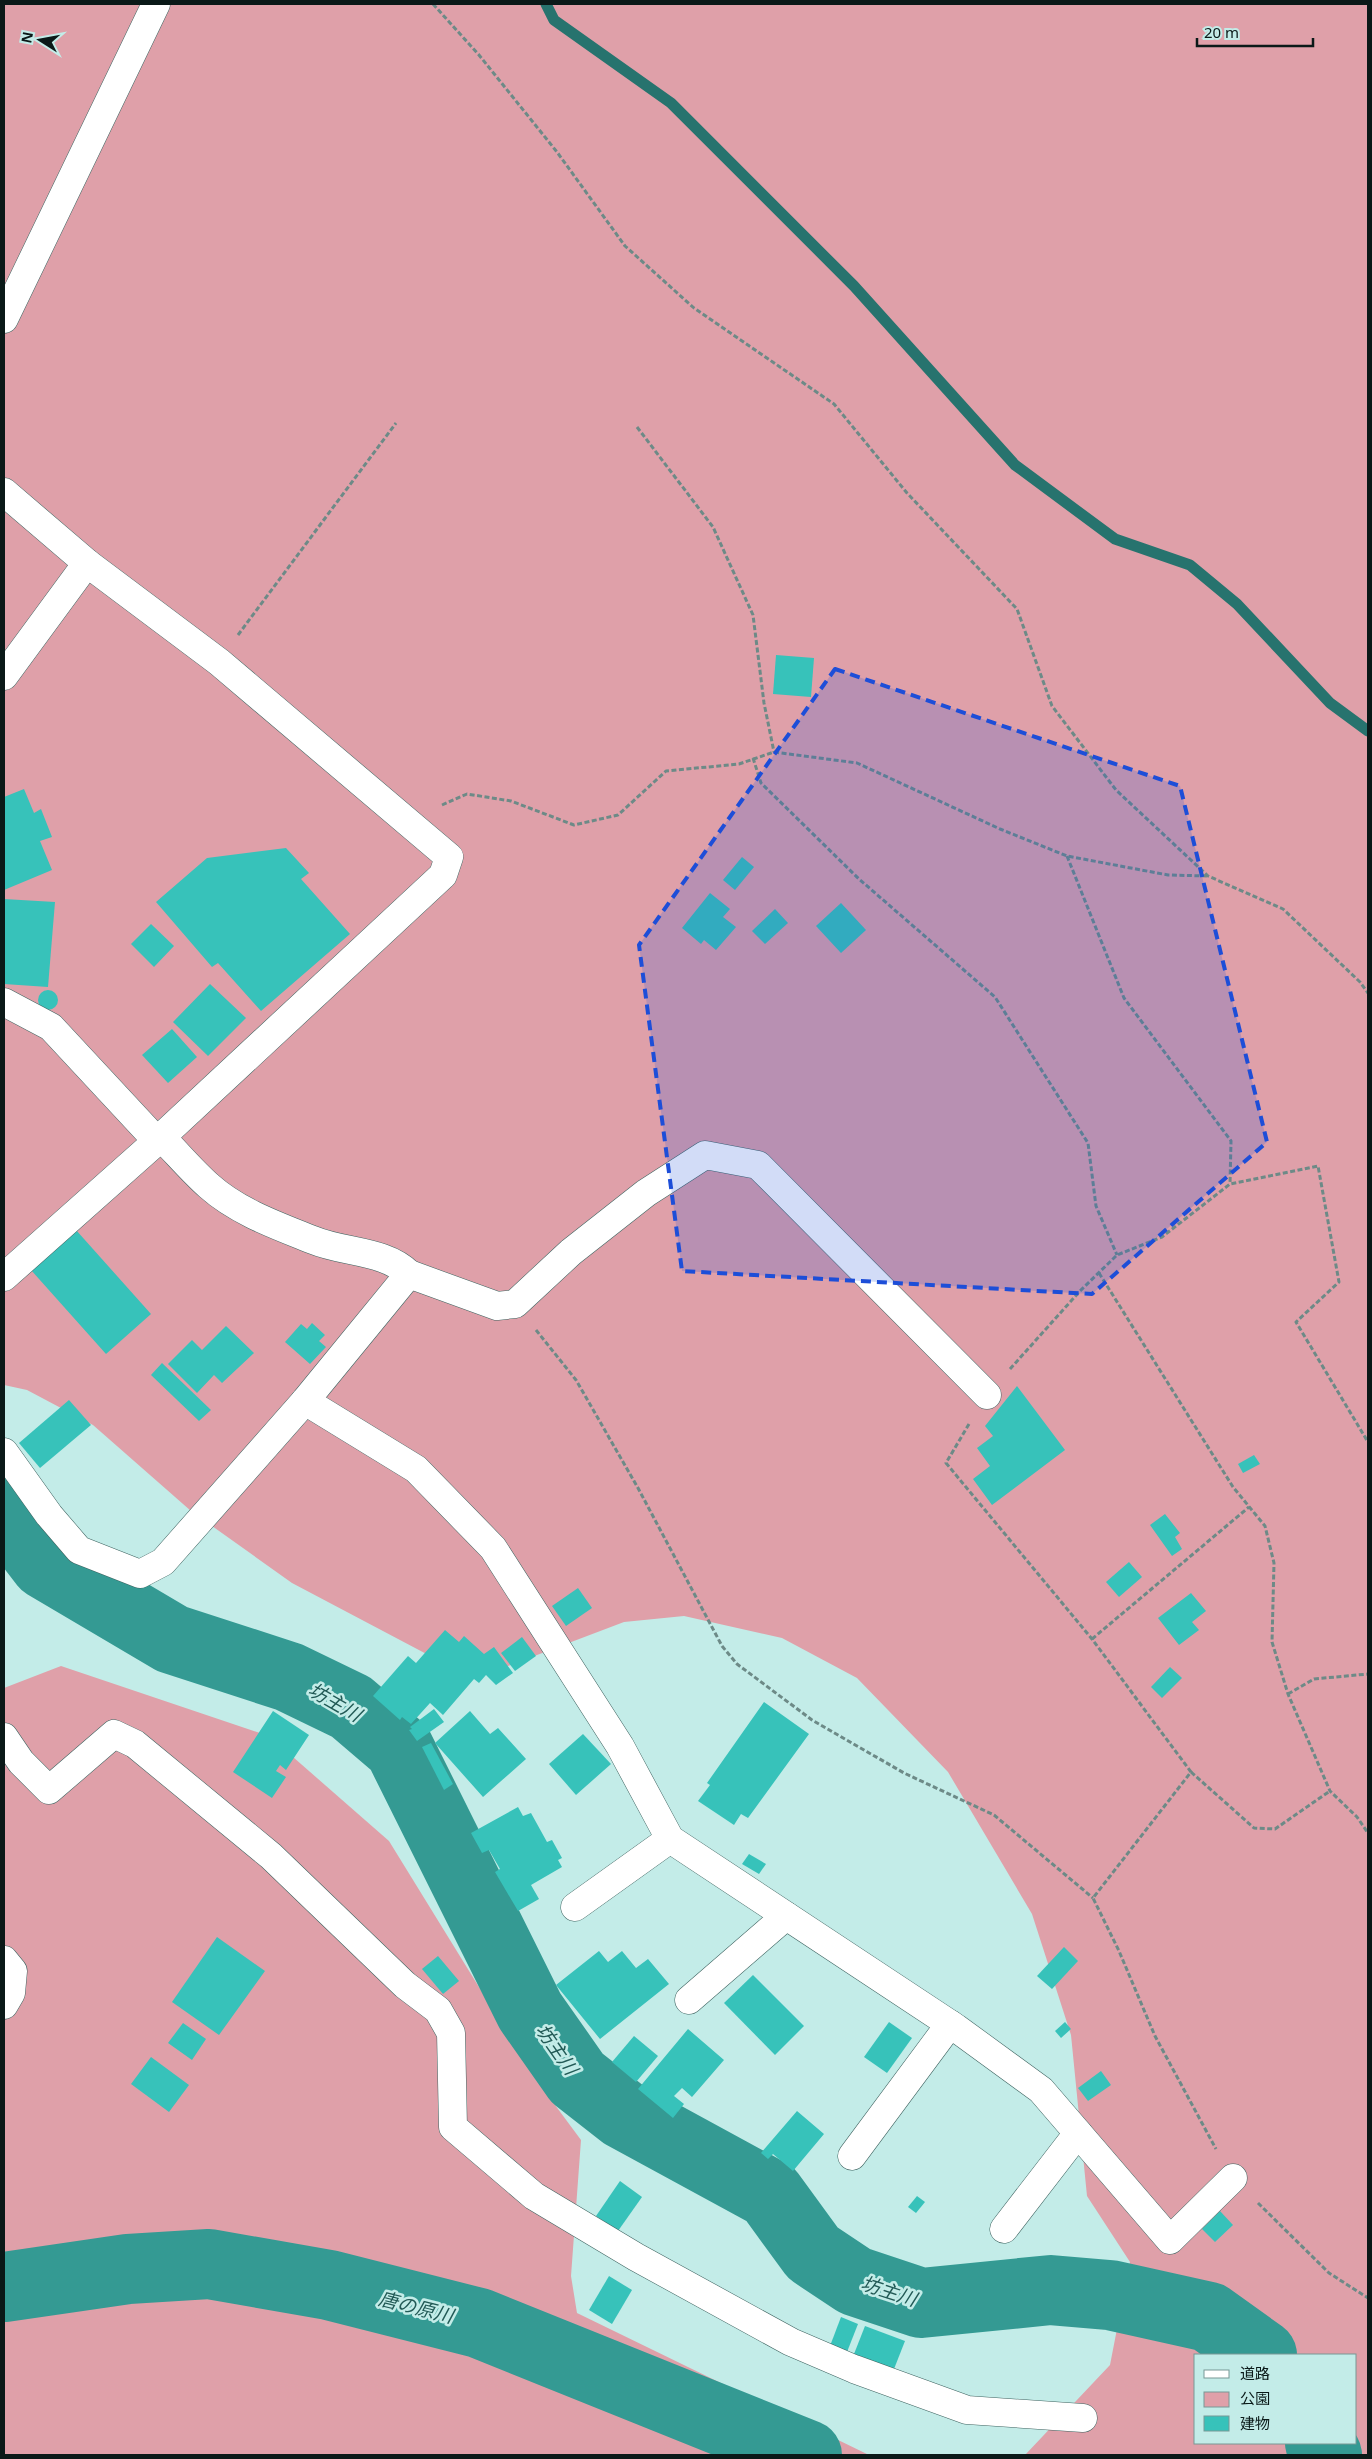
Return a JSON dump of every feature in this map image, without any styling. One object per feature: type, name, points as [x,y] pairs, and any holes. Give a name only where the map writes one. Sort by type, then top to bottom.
[{"type":"street","points":[[4,319],[156,4]]},
{"type":"street","points":[[4,492],[87,563],[219,662],[449,857],[444,875],[159,1139],[4,1277]]},
{"type":"street","points":[[4,676],[87,563]]},
{"type":"street","points":[[4,1002],[51,1027],[159,1139],[210,1187],[254,1216],[316,1242],[382,1258],[400,1266],[409,1274],[497,1306],[515,1304],[571,1252],[646,1193],[705,1155],[758,1165],[987,1394]]},
{"type":"street","points":[[4,1452],[49,1516],[79,1550],[140,1574],[163,1562],[305,1401],[409,1274]]},
{"type":"street","points":[[305,1401],[416,1469],[493,1548],[620,1746],[670,1839],[950,2024],[1041,2090],[1170,2240],[1233,2178]]},
{"type":"street","points":[[4,1737],[21,1762],[49,1790],[114,1734],[134,1744],[271,1856],[405,1986],[438,2010],[451,2033],[453,2128],[534,2196],[636,2258],[782,2337],[854,2369],[967,2410],[1083,2418]]},
{"type":"street","points":[[575,1907],[670,1839]]},
{"type":"street","points":[[689,2000],[786,1916]]},
{"type":"street","points":[[4,1960],[12,1971],[11,1993],[4,2005]]},
{"type":"street","points":[[852,2156],[950,2024]]},
{"type":"street","points":[[1004,2229],[1078,2133]]},
{"type":"path","points":[[433,4],[479,55],[557,152],[625,246],[694,308],[834,404],[907,493],[1017,610],[1052,706],[1116,790],[1208,876],[1283,909],[1360,982],[1368,993]]},
{"type":"path","points":[[219,662],[396,423]]},
{"type":"path","points":[[637,427],[713,527],[753,615],[764,703],[774,752]]},
{"type":"path","points":[[406,820],[467,794],[511,801],[574,825],[618,815],[666,771],[739,764],[774,752],[857,763],[1000,829],[1067,856],[1168,875],[1208,876]]},
{"type":"path","points":[[754,758],[761,783],[859,879],[995,997],[1088,1143],[1096,1206],[1117,1255]]},
{"type":"path","points":[[1067,856],[1124,998],[1231,1141],[1230,1184]]},
{"type":"path","points":[[1330,1791],[1275,1829],[1254,1828],[1190,1772],[1092,1639],[946,1463],[987,1394],[1080,1291],[1117,1255],[1162,1237],[1230,1184],[1318,1166],[1339,1282],[1296,1322],[1368,1442]]},
{"type":"path","points":[[1099,1273],[1233,1487],[1265,1526],[1274,1563],[1272,1642],[1288,1694],[1330,1791],[1357,1817],[1368,1834]]},
{"type":"path","points":[[515,1304],[576,1380],[638,1488],[722,1646],[737,1664],[812,1720],[904,1773],[994,1815],[1093,1898],[1119,1951],[1155,2036],[1202,2126],[1233,2178],[1330,2273],[1368,2298]]},
{"type":"path","points":[[1092,1639],[1249,1507]]},
{"type":"path","points":[[1288,1694],[1314,1679],[1368,1674]]},
{"type":"path","points":[[1093,1898],[1190,1772]]},
{"type":"highlighted area","points":[[835,669],[1180,786],[1267,1142],[1092,1294],[682,1271],[639,945]]},
{"type":"green space","points":[[4,4],[1368,4],[1368,2455],[1025,2455],[1110,2365],[1130,2262],[1087,2196],[1071,2035],[1032,1914],[948,1772],[857,1678],[782,1638],[684,1616],[624,1622],[495,1671],[453,1668],[292,1583],[191,1511],[93,1425],[27,1390],[4,1385]]},
{"type":"green space","points":[[61,1666],[269,1736],[389,1841],[535,2078],[581,2140],[571,2276],[577,2313],[869,2455],[4,2455],[4,1688]]},
{"type":"building","points":[[776,655],[814,658],[811,697],[773,694]]},
{"type":"building","points":[[24,789],[34,813],[41,809],[52,837],[40,841],[52,870],[4,890],[4,797]]},
{"type":"building","points":[[286,848],[309,873],[301,879],[350,934],[261,1011],[218,963],[212,967],[156,902],[207,858]]},
{"type":"building","points":[[742,857],[754,867],[735,890],[723,880]]},
{"type":"building","points":[[710,893],[730,909],[723,917],[736,927],[716,950],[704,940],[701,944],[682,928]]},
{"type":"building","points":[[4,899],[55,902],[48,987],[4,984]]},
{"type":"building","points":[[841,903],[866,930],[841,953],[816,926]]},
{"type":"building","points":[[775,909],[788,923],[765,944],[752,931]]},
{"type":"building","points":[[151,924],[174,946],[154,967],[131,944]]},
{"type":"building","points":[[210,984],[246,1018],[208,1056],[173,1022]]},
{"type":"building","points":[[48,990],[55,993],[58,1000],[55,1007],[48,1010],[41,1007],[38,1000],[41,993]]},
{"type":"building","points":[[172,1029],[197,1057],[168,1083],[142,1055]]},
{"type":"building","points":[[76,1230],[151,1314],[106,1354],[31,1270]]},
{"type":"building","points":[[312,1323],[325,1335],[319,1341],[326,1347],[310,1364],[285,1342],[301,1324],[307,1329]]},
{"type":"building","points":[[226,1326],[254,1353],[222,1383],[214,1375],[197,1393],[168,1364],[192,1340],[202,1350]]},
{"type":"building","points":[[162,1363],[211,1410],[199,1421],[151,1375]]},
{"type":"building","points":[[1017,1386],[1065,1450],[992,1505],[973,1479],[990,1466],[977,1448],[993,1436],[985,1426]]},
{"type":"building","points":[[69,1400],[91,1425],[40,1468],[19,1443]]},
{"type":"building","points":[[1254,1455],[1260,1464],[1243,1473],[1238,1464]]},
{"type":"building","points":[[1165,1514],[1180,1533],[1175,1537],[1182,1549],[1172,1556],[1150,1525]]},
{"type":"building","points":[[1129,1562],[1142,1577],[1119,1597],[1106,1582]]},
{"type":"building","points":[[578,1588],[592,1608],[566,1626],[552,1606]]},
{"type":"building","points":[[1191,1593],[1206,1611],[1192,1622],[1199,1630],[1179,1645],[1158,1618]]},
{"type":"building","points":[[445,1630],[459,1642],[464,1636],[484,1654],[494,1647],[513,1673],[496,1685],[486,1675],[479,1683],[474,1679],[443,1715],[430,1703],[411,1724],[402,1717],[400,1720],[373,1696],[408,1656],[416,1663]]},
{"type":"building","points":[[522,1637],[536,1656],[515,1671],[501,1653]]},
{"type":"building","points":[[1170,1667],[1182,1678],[1162,1698],[1151,1687]]},
{"type":"building","points":[[764,1702],[809,1734],[748,1818],[741,1814],[734,1825],[698,1801],[710,1785],[707,1783]]},
{"type":"building","points":[[434,1709],[444,1722],[417,1741],[409,1730],[412,1729],[410,1727]]},
{"type":"building","points":[[273,1711],[309,1735],[286,1770],[280,1765],[276,1771],[286,1777],[272,1798],[233,1772]]},
{"type":"building","points":[[470,1711],[490,1734],[498,1728],[526,1759],[483,1797],[435,1743]]},
{"type":"building","points":[[583,1734],[611,1764],[576,1795],[549,1764]]},
{"type":"building","points":[[431,1743],[453,1784],[444,1790],[422,1747]]},
{"type":"building","points":[[518,1807],[523,1816],[531,1813],[547,1842],[552,1840],[562,1858],[558,1860],[562,1867],[531,1885],[539,1899],[518,1911],[495,1872],[500,1869],[489,1850],[482,1853],[471,1833]]},
{"type":"building","points":[[749,1854],[766,1864],[759,1874],[742,1864]]},
{"type":"building","points":[[217,1937],[265,1971],[219,2035],[172,2002]]},
{"type":"building","points":[[1064,1947],[1078,1961],[1052,1989],[1037,1976]]},
{"type":"building","points":[[599,1951],[608,1962],[622,1951],[636,1968],[648,1959],[669,1984],[600,2039],[556,1985]]},
{"type":"building","points":[[438,1956],[459,1981],[443,1994],[422,1969]]},
{"type":"building","points":[[753,1975],[804,2026],[775,2055],[724,2003]]},
{"type":"building","points":[[889,2022],[912,2038],[887,2073],[864,2057]]},
{"type":"building","points":[[1065,2022],[1071,2029],[1061,2038],[1055,2031]]},
{"type":"building","points":[[183,2023],[206,2039],[192,2060],[168,2043]]},
{"type":"building","points":[[688,2029],[724,2060],[692,2097],[682,2088],[674,2096],[684,2104],[673,2118],[638,2089]]},
{"type":"building","points":[[634,2036],[658,2056],[636,2082],[612,2062]]},
{"type":"building","points":[[151,2057],[189,2085],[169,2112],[131,2084]]},
{"type":"building","points":[[1101,2071],[1111,2085],[1088,2101],[1078,2088]]},
{"type":"building","points":[[797,2111],[824,2134],[793,2171],[773,2154],[768,2159],[761,2153]]},
{"type":"building","points":[[620,2181],[642,2197],[618,2231],[596,2216]]},
{"type":"building","points":[[917,2196],[925,2202],[916,2213],[908,2207]]},
{"type":"building","points":[[1220,2211],[1233,2225],[1215,2242],[1202,2229]]},
{"type":"building","points":[[609,2276],[632,2290],[612,2324],[589,2310]]},
{"type":"building","points":[[841,2317],[858,2324],[847,2352],[830,2346]]},
{"type":"building","points":[[865,2326],[905,2341],[894,2369],[854,2354]]},
{"type":"waterway","points":[[546,4],[554,20],[671,103],[854,286],[1015,465],[1115,539],[1190,565],[1237,604],[1330,703],[1368,731]]},
{"type":"waterway","name":"坊主川","points":[[4,1511],[45,1564],[172,1639],[289,1677],[351,1707],[399,1748],[530,2011],[577,2078],[623,2114],[770,2194],[813,2253],[855,2281],[921,2303],[1051,2290],[1110,2295],[1209,2317],[1261,2354]]},
{"type":"waterway","name":"唐の原川","points":[[4,2287],[128,2269],[209,2264],[329,2285],[479,2323],[807,2455]]},
{"type":"waterway","name":"坊主川","points":[[1321,2444],[1327,2455]]}]
